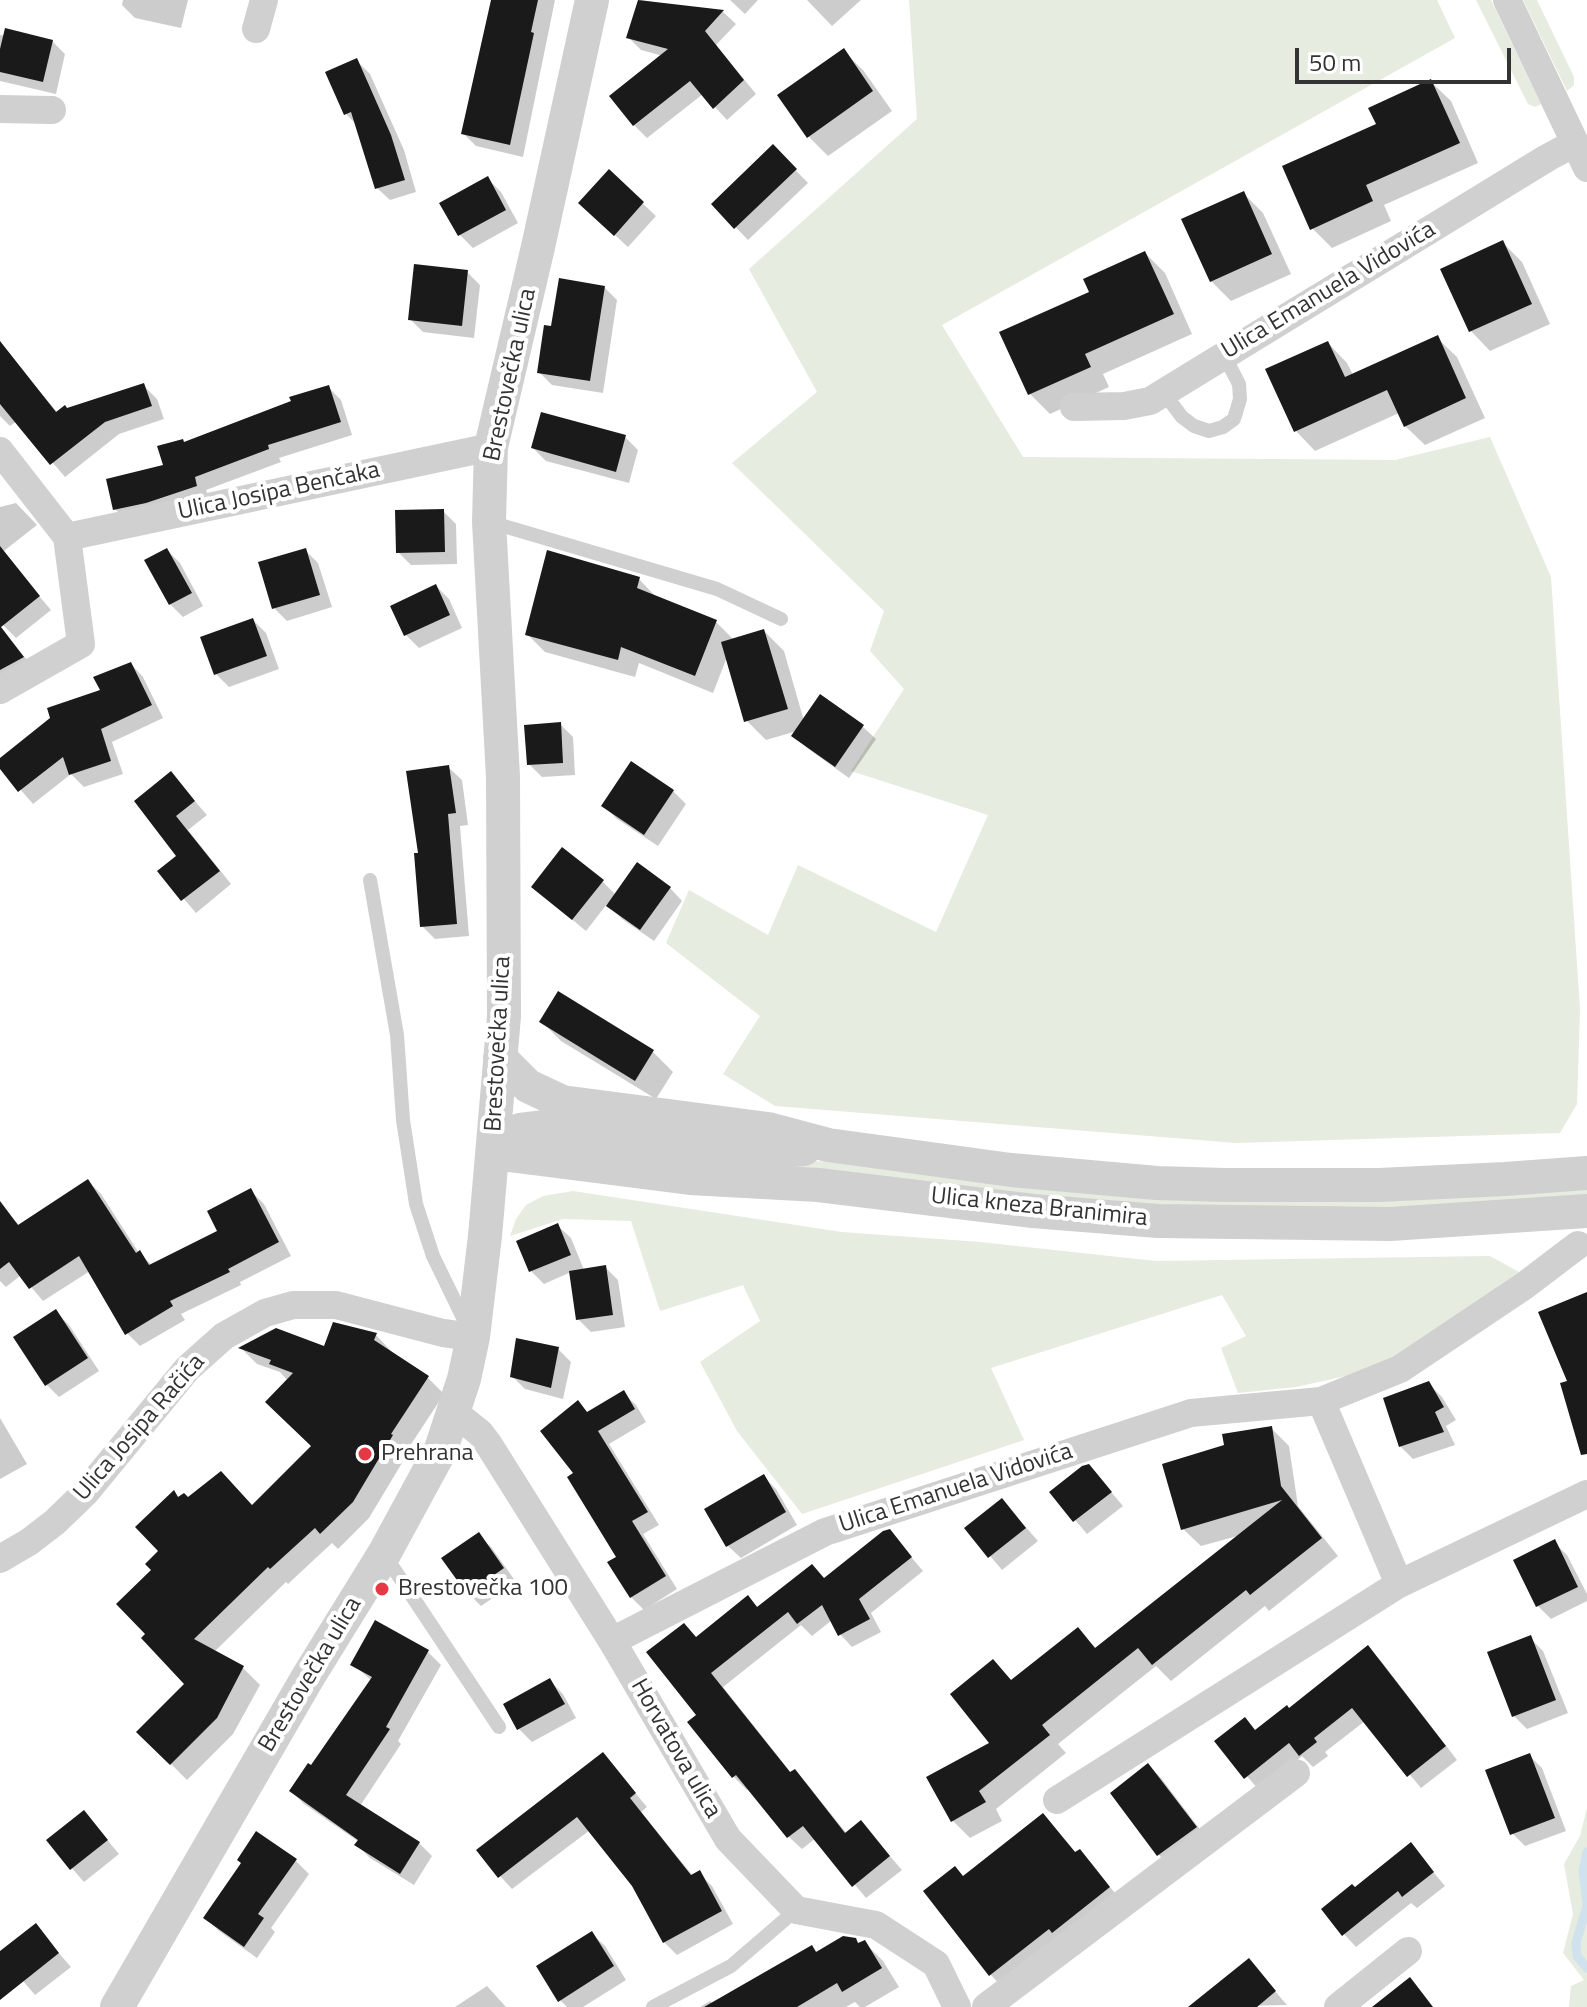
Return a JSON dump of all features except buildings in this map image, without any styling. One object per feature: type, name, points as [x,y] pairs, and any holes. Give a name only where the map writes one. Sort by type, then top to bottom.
[{"type":"street","points":[[256,29],[264,0]]},
{"type":"street","name":"Brestovečka ulica","points":[[117,2007],[308,1677],[384,1554],[441,1449],[455,1413],[473,1337],[494,1146],[504,1016],[503,777],[489,522],[491,447],[592,0]]},
{"type":"street","name":"Ulica Emanuela Vidovića","points":[[1074,407],[1124,406],[1150,401],[1547,158],[1581,156],[1507,0]]},
{"type":"street","points":[[0,109],[52,110]]},
{"type":"street","name":"Ulica Josipa Benčaka","points":[[67,537],[491,447]]},
{"type":"street","points":[[0,451],[67,537],[81,644],[0,690]]},
{"type":"street","name":"Ulica kneza Branimira","points":[[500,1058],[528,1086],[562,1102],[768,1129],[828,1145],[1011,1170],[1184,1184],[1379,1185],[1587,1173]]},
{"type":"street","name":"Ulica kneza Branimira","points":[[494,1146],[520,1130],[545,1127],[732,1151],[769,1152],[828,1145]]},
{"type":"street","name":"Ulica kneza Branimira","points":[[494,1146],[690,1178],[818,1185],[1033,1211],[1143,1220],[1390,1224],[1587,1211]]},
{"type":"street","name":"Ulica Emanuela Vidovića","points":[[612,1641],[825,1532],[1191,1413],[1321,1401],[1400,1369],[1524,1286],[1578,1245]]},
{"type":"street","name":"Ulica Josipa Račića","points":[[0,1559],[55,1522],[85,1493],[171,1386],[195,1361],[224,1336],[265,1313],[293,1305],[336,1305],[443,1333],[473,1337]]},
{"type":"street","points":[[1321,1401],[1399,1584]]},
{"type":"street","name":"Horvatova ulica","points":[[455,1413],[480,1433],[489,1445],[612,1641],[728,1839],[796,1910]]},
{"type":"street","points":[[1057,1800],[1399,1584],[1587,1494]]},
{"type":"street","points":[[986,2007],[1296,1773]]},
{"type":"street","points":[[796,1910],[876,1925],[936,1964],[957,2007]]},
{"type":"street","points":[[1338,2007],[1408,1951]]},
{"type":"lane","points":[[1163,392],[1182,417],[1194,426],[1209,431],[1223,427],[1234,419],[1240,399],[1239,384],[1224,355]]},
{"type":"lane","points":[[489,522],[717,589],[781,619]]},
{"type":"lane","points":[[370,880],[397,1035],[403,1120],[416,1204],[433,1256],[473,1337]]},
{"type":"lane","points":[[384,1554],[499,1727]]},
{"type":"lane","points":[[653,2007],[731,1966],[796,1910]]},
{"type":"shaded area","points":[[909,0],[1437,0],[1455,38],[942,325],[1023,457],[1395,460],[1490,437],[1551,577],[1580,1009],[1577,1104],[1560,1133],[1236,1143],[775,1106],[723,1074],[760,1016],[666,943],[689,890],[768,935],[798,865],[936,932],[988,815],[851,771],[904,689],[870,651],[884,611],[732,463],[817,392],[749,269],[917,119]]},
{"type":"shaded area","points":[[1476,0],[1491,0],[1541,104],[1535,107],[1528,104]]},
{"type":"shaded area","points":[[1523,0],[1537,0],[1574,77],[1574,85],[1567,91]]},
{"type":"shaded area","points":[[752,1159],[1587,1188],[1587,1197],[1293,1210],[1171,1207],[741,1168]]},
{"type":"shaded area","points":[[573,1191],[842,1232],[980,1242],[1156,1261],[1490,1256],[1519,1272],[1508,1284],[1373,1370],[1296,1387],[1238,1393],[1221,1348],[1246,1336],[1222,1295],[991,1368],[1024,1440],[802,1514],[737,1431],[700,1362],[760,1321],[743,1285],[660,1311],[631,1221],[563,1219],[510,1236],[516,1219],[526,1205],[543,1196]]},
{"type":"shaded area","points":[[1587,1808],[1587,2007],[1569,2007],[1571,1986],[1584,1980],[1563,1953],[1573,1914],[1564,1864],[1580,1836]]},
{"type":"waterway","points":[[1587,1852],[1583,1870],[1587,1904]]},
{"type":"waterway","points":[[1587,1906],[1576,1943],[1577,1956],[1587,1968]]},
{"type":"place","name":"Prehrana","points":[[365,1454]]},
{"type":"place","name":"Brestovečka 100","points":[[382,1589]]}]
